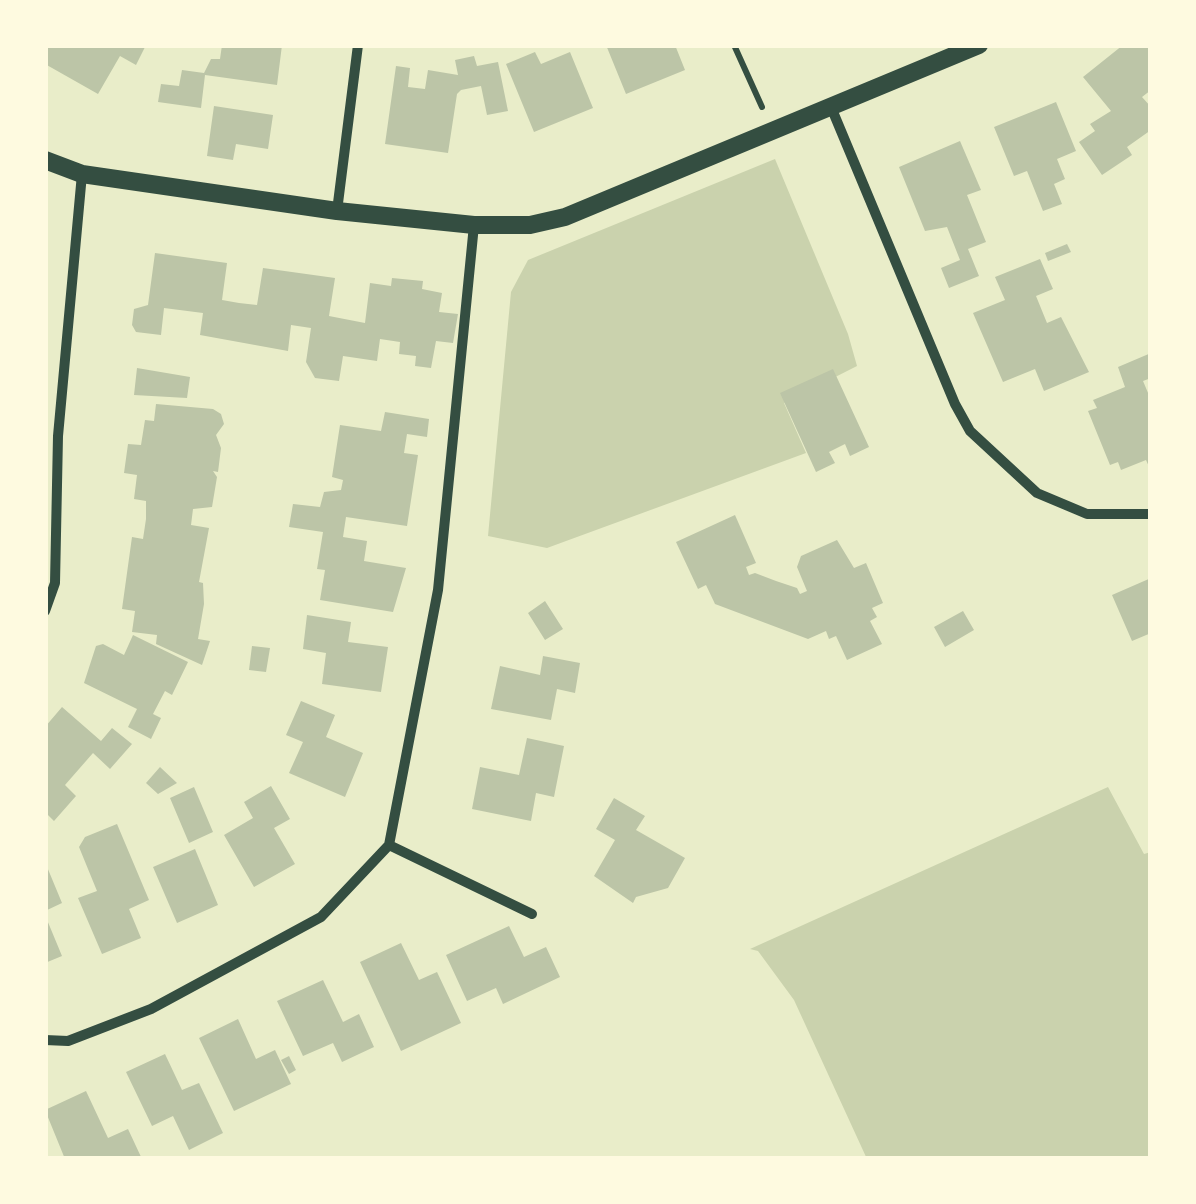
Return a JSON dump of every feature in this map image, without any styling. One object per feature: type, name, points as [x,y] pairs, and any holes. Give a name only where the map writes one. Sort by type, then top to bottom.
[{"type":"street","points":[[338,212],[358,45]]},
{"type":"street","points":[[45,160],[82,174],[338,212],[530,225],[565,217],[980,45]]},
{"type":"street","points":[[831,107],[954,404],[970,431],[1038,493],[1086,514],[1151,514]]},
{"type":"street","points":[[45,611],[55,584],[58,436],[82,174]]},
{"type":"street","points":[[45,1040],[68,1041],[151,1008],[321,918],[388,845],[438,590],[474,224]]},
{"type":"street","points":[[45,436],[58,436]]},
{"type":"street","points":[[388,845],[532,914]]},
{"type":"path","points":[[734,45],[773,131]]},
{"type":"green space","points":[[775,159],[848,334],[857,366],[784,403],[806,453],[547,548],[488,536],[511,292],[528,260]]},
{"type":"green space","points":[[1108,787],[1144,854],[1151,852],[1151,1159],[867,1159],[794,1000],[758,951],[750,949]]},
{"type":"building","points":[[48,45],[146,45],[136,65],[120,56],[98,94],[45,64]]},
{"type":"building","points":[[222,45],[282,45],[277,85],[205,75],[201,108],[158,102],[161,84],[179,86],[182,70],[204,73],[211,59],[220,59]]},
{"type":"building","points":[[606,45],[675,45],[685,70],[626,94]]},
{"type":"building","points":[[1123,45],[1151,45],[1151,90],[1142,97],[1151,107],[1151,130],[1127,147],[1132,155],[1102,175],[1079,142],[1095,131],[1090,124],[1111,111],[1083,77]]},
{"type":"building","points":[[535,52],[541,64],[570,52],[593,108],[534,132],[506,64]]},
{"type":"building","points":[[474,56],[477,66],[498,62],[508,111],[487,115],[481,86],[461,90],[457,94],[448,153],[385,144],[396,66],[410,68],[408,87],[425,89],[428,70],[458,75],[455,60]]},
{"type":"building","points":[[1056,102],[1076,151],[1057,159],[1065,179],[1054,184],[1062,204],[1043,211],[1027,171],[1014,176],[994,127]]},
{"type":"building","points":[[214,106],[273,115],[268,149],[236,144],[233,160],[207,156]]},
{"type":"building","points":[[960,141],[981,190],[967,195],[986,242],[968,249],[979,276],[949,288],[941,268],[960,260],[947,227],[925,231],[899,167]]},
{"type":"building","points":[[1067,244],[1071,252],[1048,261],[1045,253]]},
{"type":"building","points":[[155,253],[227,263],[222,300],[239,303],[257,305],[263,268],[335,278],[329,316],[365,323],[370,283],[391,286],[392,278],[423,281],[422,289],[442,293],[439,312],[458,314],[453,343],[436,341],[431,368],[415,366],[416,356],[399,354],[400,342],[380,339],[377,361],[343,356],[339,381],[315,378],[306,362],[311,328],[291,325],[288,351],[200,335],[203,313],[164,308],[161,335],[136,332],[132,325],[134,309],[148,305]]},
{"type":"building","points":[[1040,259],[1053,289],[1036,296],[1047,323],[1061,317],[1089,372],[1044,391],[1035,369],[1003,382],[973,313],[1005,300],[995,277]]},
{"type":"building","points":[[1151,353],[1151,378],[1143,381],[1151,400],[1151,471],[1146,460],[1121,470],[1118,462],[1110,465],[1088,411],[1097,408],[1093,400],[1125,387],[1118,367]]},
{"type":"building","points":[[137,368],[190,377],[187,398],[134,395]]},
{"type":"building","points":[[833,369],[869,447],[850,456],[845,444],[829,452],[835,463],[816,472],[780,393]]},
{"type":"building","points":[[156,404],[213,409],[221,414],[224,424],[216,435],[221,448],[218,472],[213,471],[217,477],[212,507],[193,509],[191,525],[209,528],[199,582],[203,583],[204,604],[198,639],[210,641],[202,665],[156,644],[157,635],[132,632],[135,611],[122,609],[132,537],[143,539],[146,519],[146,501],[134,499],[137,475],[124,473],[128,444],[141,445],[145,420],[154,421]]},
{"type":"building","points":[[385,412],[429,419],[427,437],[407,434],[404,453],[418,455],[407,526],[346,517],[343,537],[367,541],[364,561],[406,568],[393,612],[320,600],[325,570],[317,569],[323,532],[289,527],[293,504],[320,507],[324,492],[341,490],[343,480],[332,477],[340,425],[381,431]]},
{"type":"building","points":[[735,515],[756,563],[746,567],[749,575],[755,573],[797,588],[800,594],[807,591],[797,567],[801,556],[837,540],[854,568],[866,563],[883,603],[872,608],[877,617],[870,621],[882,644],[847,660],[836,636],[829,639],[826,631],[808,639],[715,604],[706,585],[698,589],[676,542]]},
{"type":"building","points":[[1151,578],[1151,633],[1132,641],[1112,595]]},
{"type":"building","points":[[545,601],[563,629],[545,640],[528,613]]},
{"type":"building","points":[[963,611],[974,630],[945,647],[934,627]]},
{"type":"building","points":[[307,615],[351,622],[348,642],[388,647],[381,692],[322,684],[326,653],[303,649]]},
{"type":"building","points":[[133,635],[188,662],[172,695],[165,691],[153,714],[161,718],[151,739],[128,727],[137,709],[84,683],[96,646],[103,644],[124,655]]},
{"type":"building","points":[[252,646],[270,648],[266,672],[249,670]]},
{"type":"building","points":[[543,656],[580,663],[575,693],[557,689],[551,720],[491,709],[500,666],[540,675]]},
{"type":"building","points":[[301,701],[335,715],[326,737],[363,753],[345,797],[289,773],[303,742],[286,735]]},
{"type":"building","points":[[62,707],[101,741],[112,728],[132,744],[110,769],[93,753],[65,785],[76,796],[54,821],[45,812],[45,727]]},
{"type":"building","points":[[527,738],[564,746],[554,797],[536,793],[531,821],[472,809],[480,767],[519,775]]},
{"type":"building","points":[[160,767],[177,783],[158,794],[146,783]]},
{"type":"building","points":[[271,786],[290,819],[274,828],[295,864],[254,887],[224,835],[253,818],[244,802]]},
{"type":"building","points":[[194,787],[213,832],[189,843],[170,798]]},
{"type":"building","points":[[614,798],[645,816],[636,830],[685,858],[668,888],[636,897],[633,903],[594,876],[615,840],[596,829]]},
{"type":"building","points":[[117,824],[149,900],[129,909],[141,938],[102,954],[78,898],[97,891],[79,847],[85,837]]},
{"type":"building","points":[[195,849],[218,905],[177,923],[153,867]]},
{"type":"building","points":[[45,862],[62,903],[45,911]]},
{"type":"building","points":[[45,915],[62,956],[45,963]]},
{"type":"building","points":[[509,926],[524,957],[546,947],[560,977],[503,1004],[496,988],[467,1001],[446,955]]},
{"type":"building","points":[[401,943],[419,980],[437,972],[461,1023],[401,1051],[360,962]]},
{"type":"building","points":[[323,980],[343,1022],[359,1014],[374,1047],[342,1062],[333,1043],[303,1056],[277,1001]]},
{"type":"building","points":[[238,1019],[256,1059],[275,1050],[291,1084],[234,1111],[199,1038]]},
{"type":"building","points":[[165,1054],[182,1090],[199,1083],[223,1133],[189,1150],[173,1116],[152,1126],[126,1072]]},
{"type":"building","points":[[289,1056],[296,1070],[289,1074],[281,1060]]},
{"type":"building","points":[[86,1091],[108,1138],[128,1129],[142,1159],[65,1159],[45,1110]]}]
